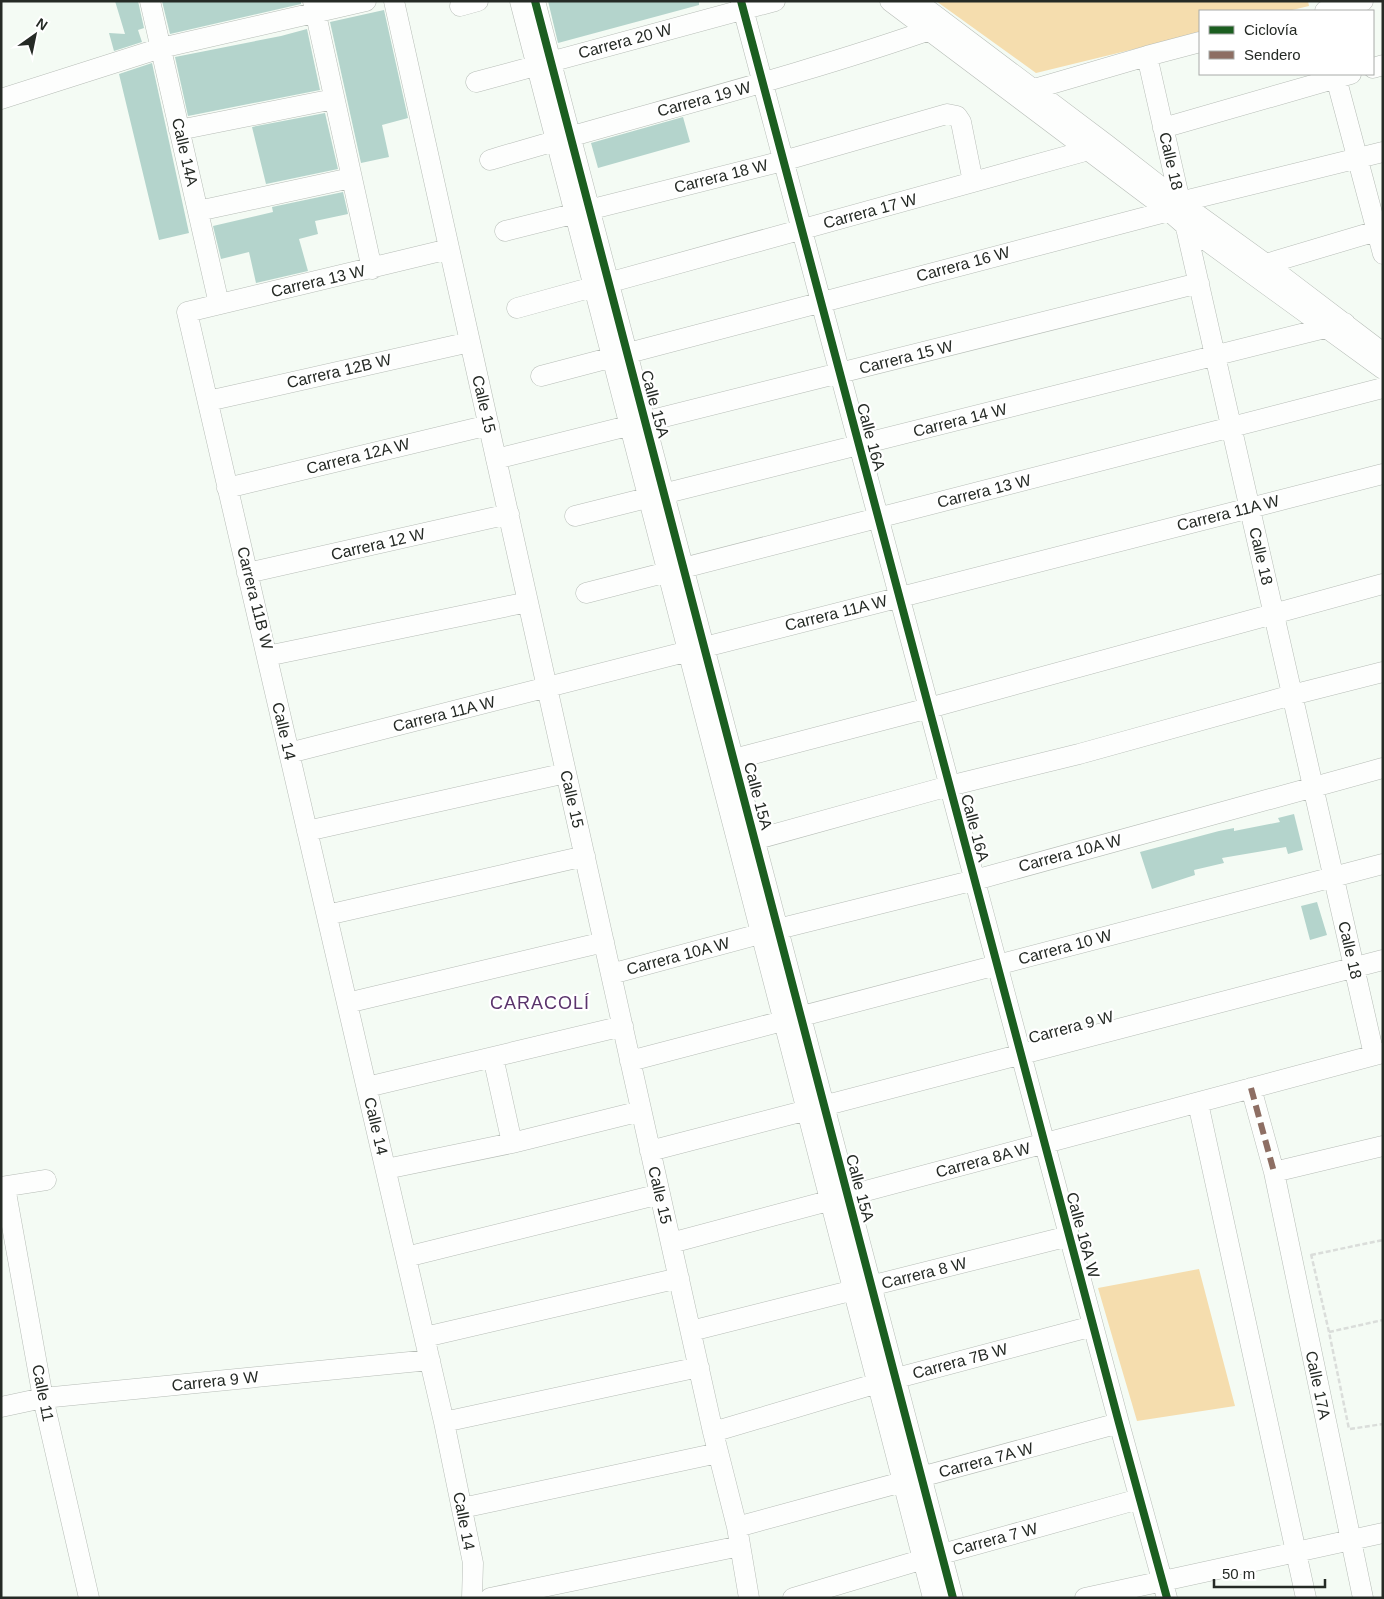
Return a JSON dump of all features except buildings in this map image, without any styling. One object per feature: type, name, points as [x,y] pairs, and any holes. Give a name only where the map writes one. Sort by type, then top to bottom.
[{"type":"street","name":"Calle 14A","points":[[150,1],[219,304]]},
{"type":"street","points":[[1,99],[161,48],[314,7],[366,1]]},
{"type":"street","name":"Calle 15","points":[[394,1],[698,1367],[738,1537],[749,1598]]},
{"type":"street","name":"Calle 15A","points":[[520,1],[544,64]]},
{"type":"street","name":"Calle 15A","points":[[535,1],[544,64],[696,649],[725,748],[770,932],[887,1381],[933,1556],[953,1598]]},
{"type":"street","name":"Carrera 20 W","points":[[476,82],[742,6],[775,1]]},
{"type":"street","points":[[890,1],[937,27],[1098,147],[1259,268],[1325,327],[1383,369]]},
{"type":"street","points":[[916,1],[937,27]]},
{"type":"street","points":[[1329,10],[1363,1]]},
{"type":"street","name":"Calle 16A","points":[[742,6],[974,880]]},
{"type":"street","points":[[314,7],[372,269]]},
{"type":"street","name":"Carrera 19 W","points":[[490,160],[762,83],[937,27]]},
{"type":"street","points":[[1026,94],[1147,56],[1199,42]]},
{"type":"street","name":"Calle 18","points":[[1147,56],[1163,128],[1175,206]]},
{"type":"street","points":[[1163,128],[1340,75],[1357,159],[1380,230],[1383,254]]},
{"type":"street","points":[[179,130],[334,99]]},
{"type":"street","name":"Carrera 18 W","points":[[505,231],[783,160],[947,114],[957,116],[961,122],[973,182]]},
{"type":"street","name":"Carrera 17 W","points":[[517,308],[1098,147]]},
{"type":"street","name":"Carrera 16 W","points":[[541,376],[1383,152]]},
{"type":"street","points":[[198,211],[351,178]]},
{"type":"street","points":[[1175,206],[1185,225],[1259,268],[1345,323],[1383,353]]},
{"type":"street","name":"Calle 18","points":[[1185,225],[1354,967],[1379,1054]]},
{"type":"street","points":[[1259,268],[1380,230]]},
{"type":"street","name":"Carrera 13 W","points":[[187,312],[449,249]]},
{"type":"street","name":"Carrera 15 W","points":[[496,459],[1199,283]]},
{"type":"street","name":"Carrera 11B W","points":[[187,312],[267,656],[528,602]]},
{"type":"street","name":"Carrera 14 W","points":[[575,516],[1345,323]]},
{"type":"street","name":"Carrera 12B W","points":[[208,401],[470,342]]},
{"type":"street","name":"Carrera 13 W","points":[[586,593],[1383,388]]},
{"type":"street","name":"Carrera 12A W","points":[[228,488],[489,424]]},
{"type":"street","name":"Carrera 11A W","points":[[289,753],[1383,474]]},
{"type":"street","name":"Carrera 12 W","points":[[248,573],[509,514]]},
{"type":"street","points":[[725,748],[929,708],[1383,584]]},
{"type":"street","name":"Calle 14","points":[[267,656],[444,1422],[473,1563],[472,1598]]},
{"type":"street","points":[[747,842],[950,786],[1079,754],[1383,672]]},
{"type":"street","name":"Carrera 10A W","points":[[611,974],[974,880],[1383,768]]},
{"type":"street","points":[[307,831],[566,773]]},
{"type":"street","points":[[327,914],[585,856]]},
{"type":"street","name":"Carrera 10 W","points":[[630,1061],[1383,864]]},
{"type":"street","name":"Calle 16A W","points":[[974,880],[1139,1500],[1165,1589]]},
{"type":"street","points":[[347,1003],[604,942]]},
{"type":"street","name":"Carrera 9 W","points":[[650,1151],[1383,960]]},
{"type":"street","points":[[367,1087],[622,1026]]},
{"type":"street","name":"Carrera 8A W","points":[[671,1243],[1379,1054]]},
{"type":"street","points":[[493,1057],[512,1143]]},
{"type":"street","name":"Calle 17A","points":[[1251,1088],[1274,1172],[1363,1598]]},
{"type":"street","points":[[1198,1102],[1306,1598]]},
{"type":"street","points":[[386,1169],[512,1143],[641,1110]]},
{"type":"street","points":[[1274,1172],[1383,1146]]},
{"type":"street","points":[[3,1187],[46,1180]]},
{"type":"street","name":"Calle 11","points":[[3,1187],[43,1398],[89,1598]]},
{"type":"street","points":[[406,1257],[660,1194]]},
{"type":"street","name":"Carrera 8 W","points":[[691,1331],[1069,1236]]},
{"type":"street","points":[[425,1337],[679,1278]]},
{"type":"street","name":"Carrera 7B W","points":[[713,1432],[887,1381],[1093,1326]]},
{"type":"street","name":"Carrera 9 W","points":[[1,1407],[43,1398],[430,1360]]},
{"type":"street","points":[[444,1422],[698,1367]]},
{"type":"street","name":"Carrera 7A W","points":[[738,1537],[913,1479],[1119,1423]]},
{"type":"street","points":[[462,1508],[718,1453]]},
{"type":"street","name":"Carrera 7 W","points":[[793,1598],[933,1556],[1139,1500]]},
{"type":"street","points":[[1085,1598],[1165,1589],[1296,1552],[1383,1533]]},
{"type":"street","points":[[490,1598],[738,1537]]},
{"type":"street","name":"Calle 15A","points":[[933,1556],[934,1598]]},
{"type":"path","points":[[1292,1259],[1383,1240]]},
{"type":"path","points":[[1312,1254],[1349,1429]]},
{"type":"path","points":[[1329,1332],[1383,1320]]},
{"type":"path","points":[[1328,1434],[1383,1424]]},
{"type":"shaded area","points":[[936,1],[1308,1],[1309,6],[1292,10],[1199,10],[1199,33],[1036,73]]},
{"type":"shaded area","points":[[1199,1269],[1235,1406],[1137,1421],[1098,1288]]},
{"type":"marked path","points":[[1251,1088],[1274,1172]]},
{"type":"cycle path","points":[[535,1],[953,1598]]},
{"type":"cycle path","points":[[741,1],[1167,1598]]},
{"type":"district","name":"CARACOLÍ","points":[[540,1003]]}]
